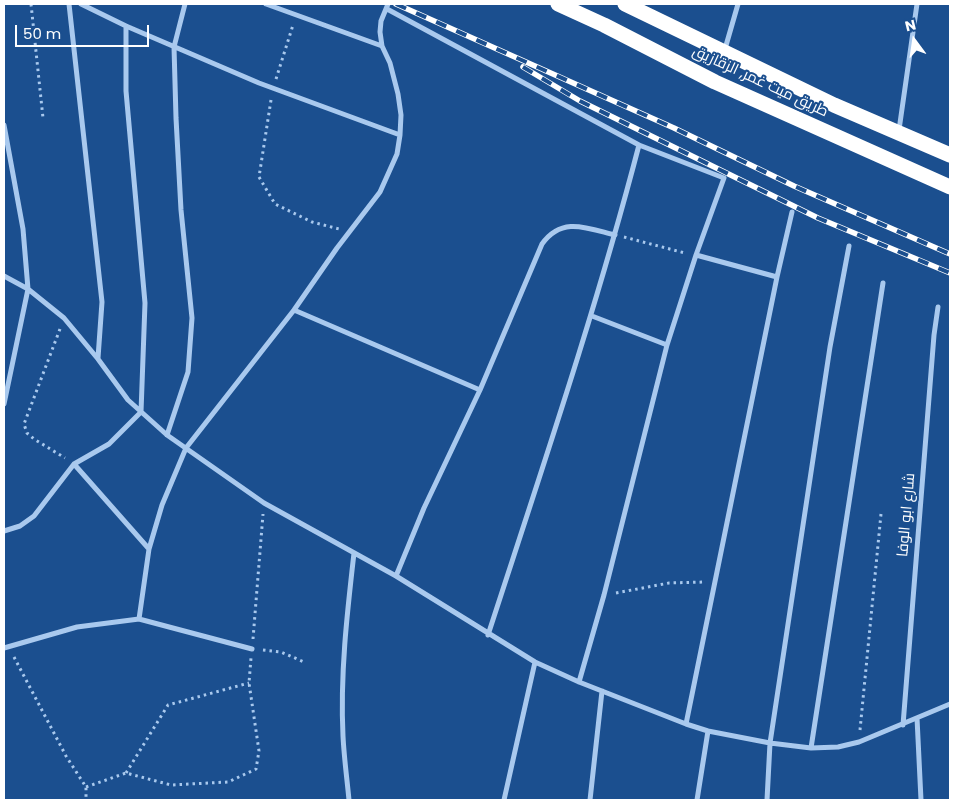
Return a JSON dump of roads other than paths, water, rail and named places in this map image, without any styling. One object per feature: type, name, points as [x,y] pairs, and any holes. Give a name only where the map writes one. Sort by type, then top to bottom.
[{"type":"highway","name":"طريق ميت غمر, الزقازيق","points":[[558,4],[604,25],[715,82],[950,187]]},
{"type":"highway","name":"طريق ميت غمر, الزقازيق","points":[[625,4],[834,105],[950,155]]},
{"type":"street","points":[[69,4],[102,302],[98,358]]},
{"type":"street","points":[[81,4],[126,26],[273,88],[400,135]]},
{"type":"street","points":[[167,435],[188,372],[192,318],[181,210],[174,47],[185,4]]},
{"type":"street","points":[[266,4],[382,46]]},
{"type":"street","points":[[724,52],[738,4]]},
{"type":"street","points":[[898,133],[917,4]]},
{"type":"street","points":[[139,619],[149,549],[162,505],[186,448],[294,310],[380,192],[397,154],[401,115],[398,94],[390,63],[382,46],[380,32],[381,21],[388,6],[639,145],[724,178],[696,255],[667,345],[604,595],[579,682]]},
{"type":"street","points":[[4,531],[20,526],[34,516],[74,464],[109,444],[141,412],[145,303],[126,91],[126,26]]},
{"type":"street","points":[[4,125],[23,229],[28,289],[4,404]]},
{"type":"street","points":[[488,634],[592,316],[616,235],[639,145]]},
{"type":"street","points":[[686,724],[792,212]]},
{"type":"street","points":[[396,576],[424,508],[480,390],[542,244],[549,235],[561,228],[576,226],[616,235]]},
{"type":"street","points":[[767,800],[770,743],[830,347],[849,246]]},
{"type":"street","points":[[696,255],[777,278]]},
{"type":"street","points":[[4,276],[28,289],[64,318],[98,358],[128,400],[167,435],[264,503],[396,576],[535,662],[579,682],[708,731],[770,743],[812,748],[859,742],[950,704]]},
{"type":"street","points":[[812,748],[882,283]]},
{"type":"street","name":"شارع ابو الوفا","points":[[903,725],[938,307]]},
{"type":"street","points":[[294,310],[480,390]]},
{"type":"street","points":[[592,316],[667,345]]},
{"type":"street","points":[[74,464],[149,549]]},
{"type":"street","points":[[349,800],[343,736],[343,687],[346,627],[354,553]]},
{"type":"street","points":[[6,647],[77,627],[139,619],[252,649]]},
{"type":"street","points":[[504,800],[535,662]]},
{"type":"street","points":[[590,800],[602,691]]},
{"type":"street","points":[[917,718],[920,800]]},
{"type":"street","points":[[697,800],[708,731]]},
{"type":"railway","points":[[396,4],[674,128],[794,186],[950,254]]},
{"type":"railway","points":[[523,67],[580,101],[818,218],[950,273]]}]
